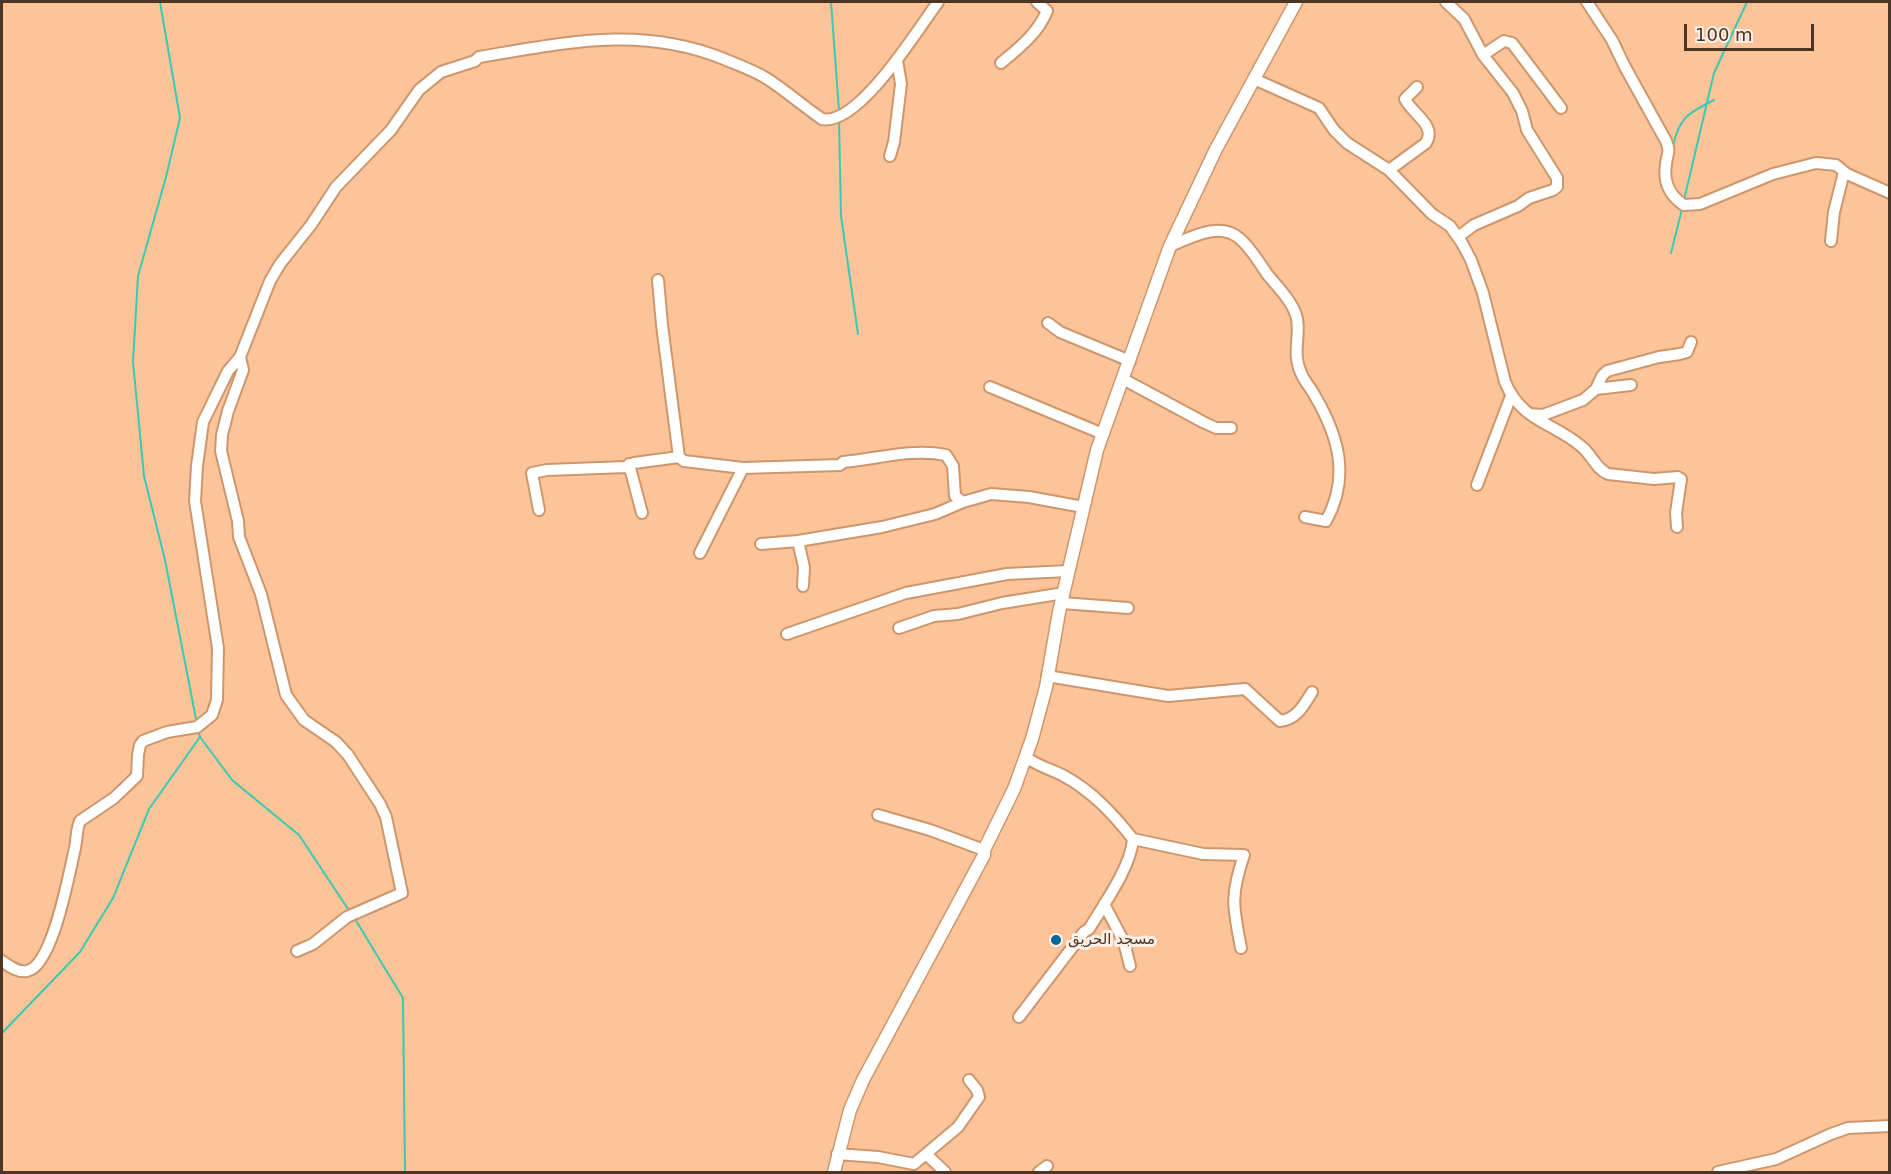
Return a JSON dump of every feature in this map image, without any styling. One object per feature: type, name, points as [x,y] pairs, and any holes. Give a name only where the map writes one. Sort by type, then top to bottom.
[{"type":"street","points":[[2,961],[24,972],[39,964],[51,941],[65,892],[80,821],[114,798],[137,776],[138,755],[143,741],[167,732],[197,727],[205,723],[212,715],[217,700],[218,648],[195,501],[197,466],[204,422],[228,371],[240,357],[259,304],[280,264],[311,225],[336,187],[391,130],[419,90],[441,72],[479,57],[580,40],[635,39],[693,47],[755,72],[822,120],[830,121],[842,116],[868,94],[897,60],[938,2]]},
{"type":"street","points":[[1002,63],[1035,32],[1044,18],[1047,11],[1037,2]]},
{"type":"street","points":[[834,1173],[850,1110],[863,1080],[984,855],[984,850],[988,846],[1026,758],[1046,687],[1068,571],[1097,450],[1170,246],[1216,149],[1296,2]]},
{"type":"street","points":[[1446,2],[1464,19],[1483,55],[1512,93],[1522,111],[1527,130],[1557,178],[1557,187],[1553,190],[1528,198],[1518,206],[1474,225],[1458,237]]},
{"type":"street","points":[[1587,2],[1612,40],[1624,67],[1666,141],[1670,151],[1666,163],[1666,187],[1684,205],[1700,204],[1798,166],[1828,163],[1890,193]]},
{"type":"street","points":[[1483,55],[1504,41],[1512,43],[1561,108]]},
{"type":"street","points":[[890,156],[894,142],[901,84],[897,60]]},
{"type":"street","points":[[1254,79],[1319,108],[1334,130],[1347,143],[1389,170],[1432,214],[1450,226],[1471,260],[1483,294],[1498,358],[1511,396],[1526,414],[1583,448],[1602,472],[1654,479],[1679,478],[1677,527]]},
{"type":"street","points":[[1389,170],[1426,143],[1430,137],[1430,130],[1405,99],[1416,87]]},
{"type":"street","points":[[1831,241],[1834,212],[1844,172]]},
{"type":"street","points":[[1170,246],[1211,232],[1230,233],[1239,238],[1287,299],[1296,314],[1297,361],[1301,374],[1326,418],[1340,465],[1337,493],[1326,521],[1305,518]]},
{"type":"street","points":[[658,280],[679,457],[684,461],[743,468],[822,466],[899,454],[937,453],[946,455],[953,466],[953,490],[955,496],[963,502]]},
{"type":"street","points":[[1048,323],[1060,332],[1130,361]]},
{"type":"street","points":[[1526,414],[1543,415],[1583,400],[1596,389],[1602,376],[1614,368],[1687,352],[1691,342]]},
{"type":"street","points":[[240,357],[243,370],[228,411],[221,451],[238,521],[238,537],[261,594],[286,695],[304,720],[336,742],[348,755],[380,804],[386,817],[402,893],[347,918],[313,944],[297,951]]},
{"type":"street","points":[[1123,379],[1216,428],[1231,428]]},
{"type":"street","points":[[1596,389],[1631,385]]},
{"type":"street","points":[[990,387],[1103,434]]},
{"type":"street","points":[[1477,485],[1511,396]]},
{"type":"street","points":[[539,510],[532,473],[547,470],[626,466],[679,457]]},
{"type":"street","points":[[629,464],[642,513]]},
{"type":"street","points":[[700,553],[743,468]]},
{"type":"street","points":[[761,544],[843,535],[936,514],[963,502],[997,494],[1083,507]]},
{"type":"street","points":[[798,541],[804,567],[803,586]]},
{"type":"street","points":[[787,634],[906,593],[1006,574],[1068,571]]},
{"type":"street","points":[[900,628],[934,616],[958,614],[1002,603],[1063,598],[1128,608]]},
{"type":"street","points":[[1047,676],[1168,696],[1245,689],[1280,722],[1292,718],[1312,692]]},
{"type":"street","points":[[1026,758],[1034,764],[1062,775],[1098,799],[1133,838],[1203,854],[1244,855],[1233,903],[1241,948]]},
{"type":"street","points":[[878,815],[930,830],[984,850]]},
{"type":"street","points":[[1020,1017],[1084,932],[1089,929],[1129,856],[1133,838]]},
{"type":"street","points":[[1104,904],[1124,942],[1130,966]]},
{"type":"street","points":[[837,1154],[878,1157],[914,1164],[958,1127],[979,1097],[977,1090],[969,1080]]},
{"type":"street","points":[[1718,1173],[1776,1159],[1848,1128],[1890,1126]]},
{"type":"street","points":[[926,1154],[945,1173]]},
{"type":"waterway","points":[[160,2],[180,118],[138,276],[133,362],[144,476],[165,560],[197,724]]},
{"type":"waterway","points":[[831,2],[839,110]]},
{"type":"waterway","points":[[1684,200],[1714,73],[1747,2]]},
{"type":"waterway","points":[[1673,146],[1678,129],[1686,117],[1714,100]]},
{"type":"waterway","points":[[839,119],[841,216],[858,334]]},
{"type":"waterway","points":[[1671,253],[1682,209]]},
{"type":"waterway","points":[[198,729],[200,737],[232,780],[299,835],[350,912]]},
{"type":"waterway","points":[[2,1033],[80,952],[113,898],[149,809],[200,737]]},
{"type":"waterway","points":[[355,919],[403,998],[405,1172]]},
{"type":"place","name":"مسجد الحريق","points":[[1056,940]]}]
